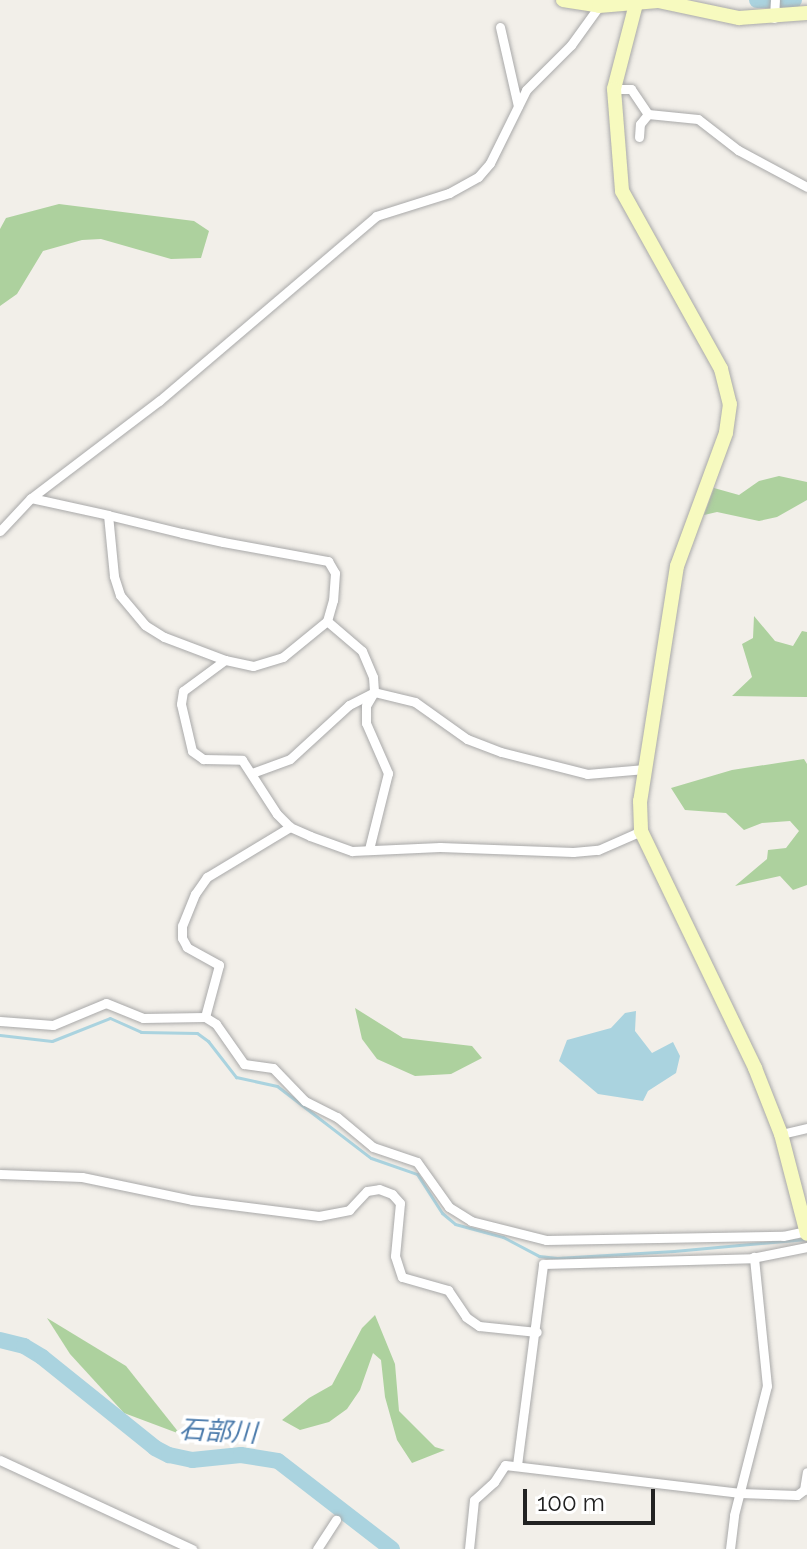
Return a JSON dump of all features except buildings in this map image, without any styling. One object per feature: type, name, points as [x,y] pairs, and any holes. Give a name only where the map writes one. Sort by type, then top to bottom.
[{"type":"street","points":[[563,0],[599,6],[658,1],[739,18],[774,9],[807,13]]},
{"type":"street","points":[[0,1021],[53,1025],[106,1003],[143,1018],[205,1017],[216,1024],[244,1064],[273,1068],[305,1101],[337,1117],[373,1147],[417,1162],[449,1207],[471,1221],[546,1240],[783,1236],[807,1232],[781,1134],[739,1029],[641,831],[640,801],[677,566],[726,433],[730,404],[721,369],[625,199],[614,89],[637,1]]},
{"type":"street","points":[[0,531],[31,498],[159,401],[376,216],[449,193],[478,177],[490,163],[526,90],[571,45],[599,6]]},
{"type":"street","points":[[500,27],[518,106]]},
{"type":"street","points":[[614,89],[631,89],[648,114]]},
{"type":"street","points":[[639,137],[640,124],[648,114]]},
{"type":"street","points":[[648,114],[698,119],[738,150],[807,187]]},
{"type":"street","points":[[31,498],[108,515],[223,542],[328,561],[335,573],[333,600],[327,621],[276,660],[253,666],[225,660],[164,637],[135,615],[120,595],[114,576],[108,515]]},
{"type":"street","points":[[327,621],[365,656],[374,692],[366,706],[366,723],[388,773],[369,849]]},
{"type":"street","points":[[225,660],[183,691],[181,704],[189,746],[198,758],[242,760],[268,803],[290,827],[352,851],[581,852],[598,850],[641,831]]},
{"type":"street","points":[[252,773],[290,759],[349,705],[374,692],[415,702],[467,739],[501,752],[587,774],[645,769]]},
{"type":"street","points":[[205,1017],[219,965],[187,947],[182,938],[182,926],[195,894],[207,877],[290,827]]},
{"type":"street","points":[[781,1134],[807,1128]]},
{"type":"street","points":[[0,1174],[82,1177],[192,1200],[319,1216],[349,1210],[367,1191],[379,1189],[392,1194],[400,1203],[395,1256],[402,1277],[448,1290],[466,1317],[479,1326],[537,1332]]},
{"type":"street","points":[[517,1465],[537,1332],[541,1267],[545,1263],[754,1257],[807,1247]]},
{"type":"street","points":[[730,1549],[740,1493],[767,1386],[754,1257]]},
{"type":"street","points":[[0,1460],[192,1549]]},
{"type":"street","points":[[469,1549],[474,1500],[494,1482],[505,1465],[740,1493],[797,1495],[804,1490],[807,1472]]},
{"type":"street","points":[[317,1549],[336,1520]]},
{"type":"green space","points":[[59,204],[194,221],[209,231],[201,258],[171,259],[101,239],[82,240],[43,251],[17,294],[0,306],[0,229],[6,218]]},
{"type":"green space","points":[[779,476],[807,482],[807,500],[777,517],[759,521],[717,512],[704,515],[714,488],[739,495],[759,481]]},
{"type":"green space","points":[[754,616],[775,641],[793,646],[802,631],[807,632],[807,697],[732,696],[752,677],[742,644],[753,638]]},
{"type":"green space","points":[[804,759],[807,764],[807,885],[793,890],[780,876],[735,886],[767,859],[768,850],[786,848],[799,831],[790,821],[762,823],[744,830],[726,813],[685,810],[671,788],[732,770]]},
{"type":"green space","points":[[355,1008],[403,1038],[472,1046],[482,1058],[451,1074],[415,1076],[377,1059],[362,1039]]},
{"type":"green space","points":[[375,1315],[395,1364],[399,1411],[435,1447],[445,1450],[412,1463],[397,1440],[385,1397],[381,1360],[373,1353],[360,1390],[347,1409],[329,1422],[300,1430],[282,1420],[309,1398],[332,1385],[362,1328]]},
{"type":"green space","points":[[47,1318],[126,1366],[180,1434],[124,1413],[70,1354]]},
{"type":"water","points":[[636,1011],[635,1031],[652,1053],[673,1042],[680,1056],[676,1073],[648,1091],[643,1101],[598,1094],[559,1061],[567,1040],[611,1028],[625,1013]]},
{"type":"waterway","points":[[757,0],[794,0]]},
{"type":"waterway","points":[[0,1035],[52,1041],[110,1018],[141,1032],[197,1033],[208,1041],[236,1077],[277,1086],[371,1158],[417,1174],[442,1213],[455,1224],[503,1237],[539,1256],[557,1258],[674,1251],[807,1239]]},
{"type":"waterway","name":"石部川","points":[[0,1340],[24,1346],[42,1357],[155,1448],[169,1455],[192,1460],[241,1455],[278,1461],[392,1549]]}]
